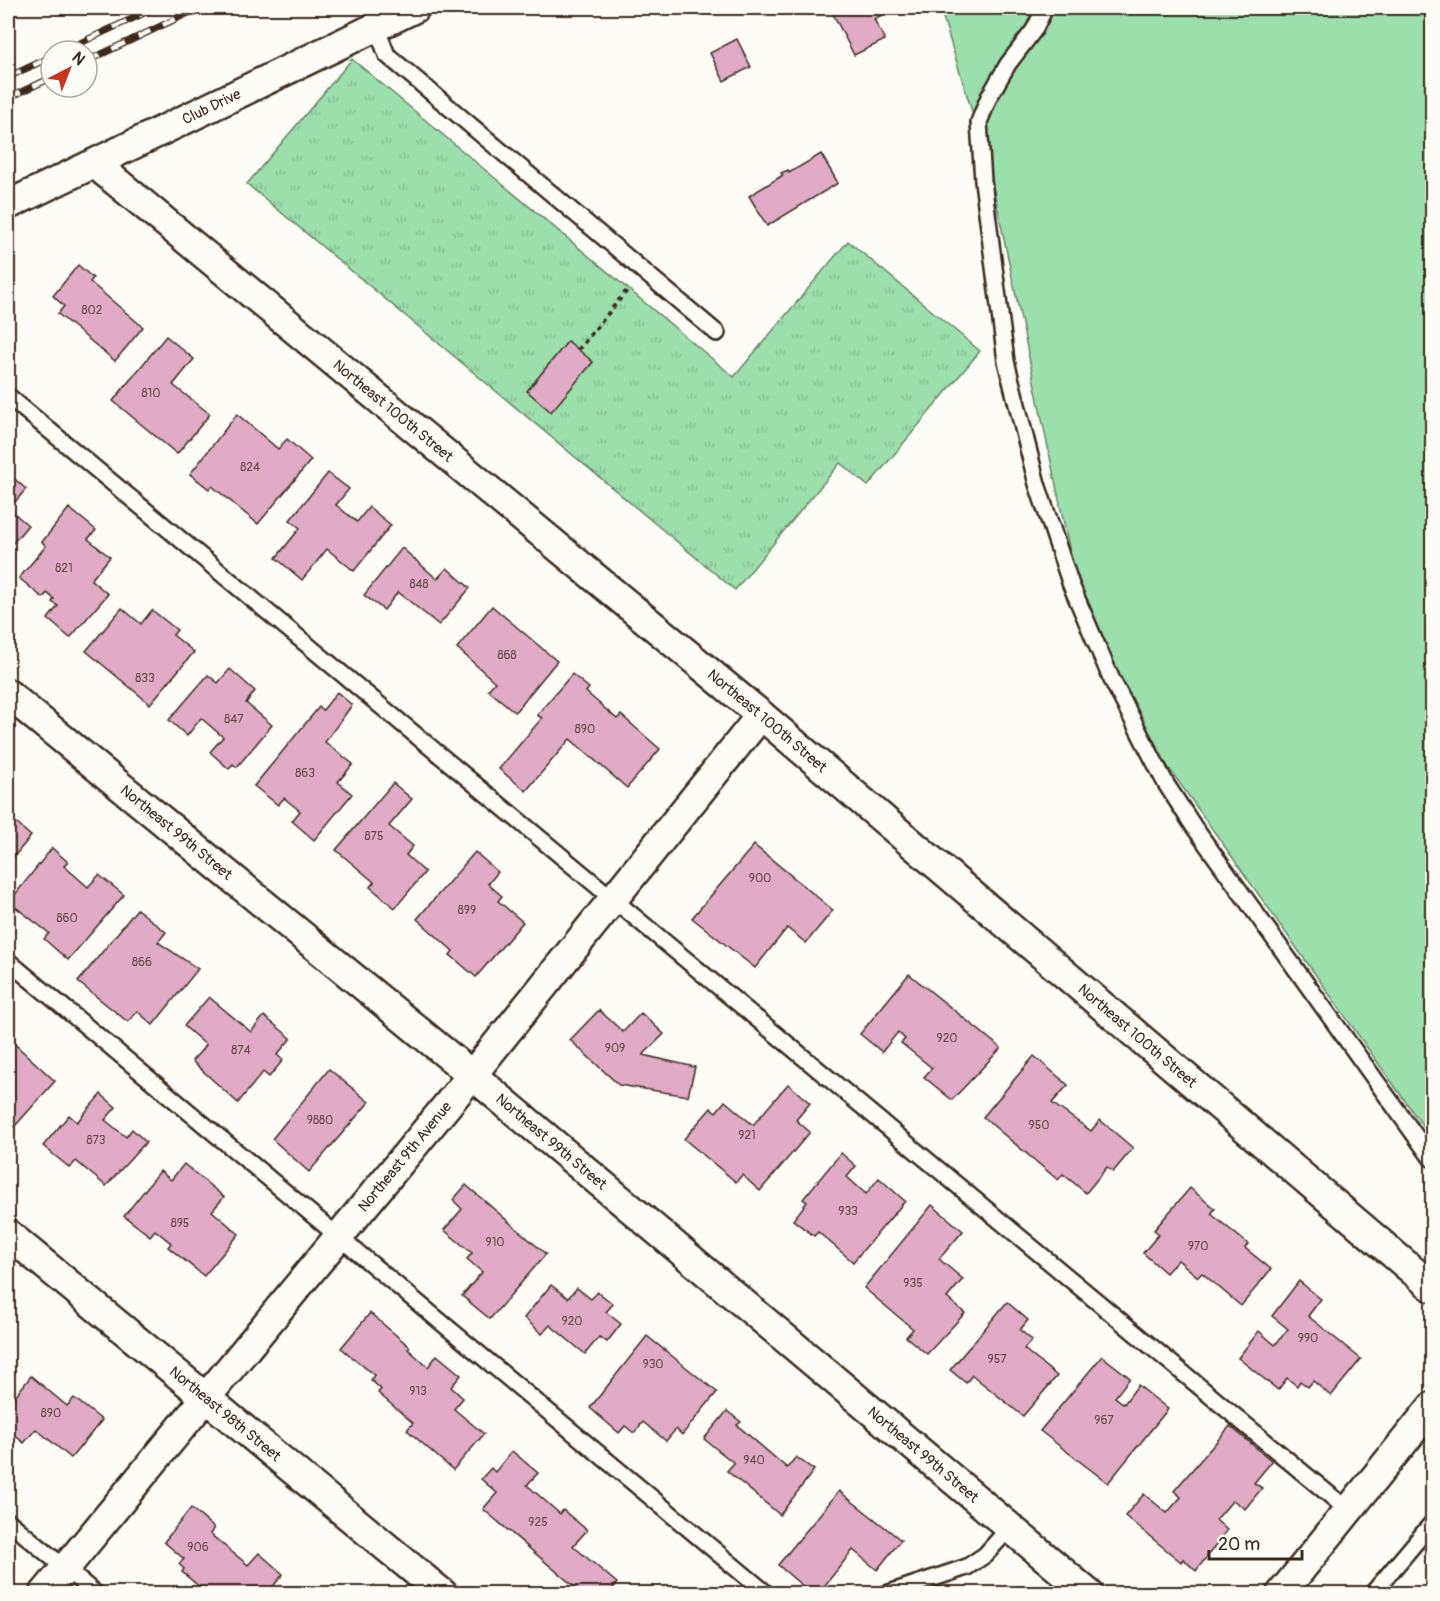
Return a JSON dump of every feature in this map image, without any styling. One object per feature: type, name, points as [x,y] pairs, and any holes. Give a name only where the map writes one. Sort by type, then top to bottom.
[{"type":"street","name":"Club Drive","points":[[8,205],[415,8]]},
{"type":"street","name":"Northeast 100th Street","points":[[94,164],[761,715],[1432,1287]]},
{"type":"street","name":"Northeast 99th Street","points":[[8,694],[472,1075],[1089,1593]]},
{"type":"street","name":"Northeast 9th Avenue","points":[[44,1593],[472,1075],[761,715]]},
{"type":"street","name":"Northeast 98th Street","points":[[8,1234],[443,1593]]},
{"type":"street","points":[[1281,1593],[1432,1407]]},
{"type":"lane","points":[[1045,8],[1034,30],[1008,64],[989,97],[979,122],[1006,361],[1037,484],[1059,552],[1111,678],[1166,784],[1194,827],[1432,1159]]},
{"type":"lane","points":[[376,27],[387,55],[717,333]]},
{"type":"lane","points":[[8,396],[1349,1511]]},
{"type":"lane","points":[[8,961],[767,1593]]},
{"type":"lane","points":[[8,1521],[96,1593]]},
{"type":"lane","points":[[1372,1593],[1432,1523]]},
{"type":"lane","points":[[886,1593],[967,1567],[985,1556],[1011,1526]]},
{"type":"path","points":[[578,350],[644,271]]},
{"type":"green space","points":[[940,8],[1432,8],[1432,1139],[1093,661],[988,163]]},
{"type":"green space","points":[[352,59],[734,377],[848,241],[980,351],[868,486],[840,463],[735,590],[247,184]]},
{"type":"building","points":[[830,8],[888,8],[890,11],[874,19],[885,40],[854,55]]},
{"type":"building","points":[[737,39],[751,67],[724,81],[710,53]]},
{"type":"building","points":[[821,154],[838,183],[767,226],[749,196],[783,175],[781,173],[788,170],[789,173]]},
{"type":"building","points":[[78,265],[93,278],[90,282],[143,327],[115,361],[58,314],[64,306],[53,296]]},
{"type":"building","points":[[166,336],[194,359],[173,385],[210,414],[177,454],[113,401]]},
{"type":"building","points":[[568,341],[593,362],[551,412],[527,391]]},
{"type":"building","points":[[237,414],[278,449],[287,439],[311,460],[258,524],[212,486],[209,489],[190,474]]},
{"type":"building","points":[[8,473],[26,489],[9,509],[28,525],[8,549]]},
{"type":"building","points":[[328,473],[349,489],[336,505],[357,522],[369,507],[391,525],[354,571],[327,549],[302,580],[276,558],[300,528],[290,520]]},
{"type":"building","points":[[69,508],[96,530],[88,539],[110,557],[91,580],[108,594],[70,638],[48,619],[58,606],[52,602],[54,599],[47,593],[43,598],[19,578],[46,546],[42,542]]},
{"type":"building","points":[[402,548],[437,579],[447,568],[470,588],[439,625],[398,592],[384,610],[364,595]]},
{"type":"building","points":[[492,606],[557,661],[515,712],[488,690],[495,682],[457,648]]},
{"type":"building","points":[[122,608],[141,624],[152,610],[177,630],[173,635],[194,652],[150,704],[86,651]]},
{"type":"building","points":[[230,669],[255,691],[246,703],[272,725],[237,767],[233,764],[229,769],[210,752],[223,737],[201,718],[187,736],[169,720],[208,675],[218,683]]},
{"type":"building","points":[[572,674],[589,688],[586,692],[617,719],[621,715],[660,749],[627,788],[570,739],[526,791],[499,769],[542,718],[537,715]]},
{"type":"building","points":[[337,692],[352,705],[325,742],[353,764],[338,782],[352,794],[314,840],[292,821],[300,811],[284,798],[278,805],[254,786],[319,707],[323,710]]},
{"type":"building","points":[[393,783],[412,799],[389,826],[413,846],[406,855],[425,872],[395,908],[370,887],[374,882],[336,850]]},
{"type":"building","points":[[8,816],[31,836],[8,864]]},
{"type":"building","points":[[754,845],[833,910],[806,943],[787,928],[755,968],[692,918]]},
{"type":"building","points":[[52,848],[68,862],[64,866],[88,887],[99,875],[124,895],[68,960],[44,939],[49,933],[9,902]]},
{"type":"building","points":[[475,852],[498,872],[488,884],[502,896],[498,901],[523,922],[476,977],[450,955],[453,951],[417,919]]},
{"type":"building","points":[[137,909],[166,932],[158,942],[198,969],[153,1025],[137,1011],[128,1022],[78,982]]},
{"type":"building","points":[[909,974],[1001,1048],[952,1100],[924,1077],[932,1068],[901,1043],[905,1039],[898,1032],[882,1052],[860,1034]]},
{"type":"building","points":[[209,997],[251,1032],[264,1016],[291,1038],[277,1055],[283,1060],[269,1077],[263,1072],[238,1103],[192,1061],[206,1045],[184,1026]]},
{"type":"building","points":[[599,1010],[623,1032],[641,1013],[664,1034],[643,1055],[695,1067],[688,1096],[619,1085],[570,1040]]},
{"type":"building","points":[[8,1038],[55,1081],[16,1125],[8,1118]]},
{"type":"building","points":[[1034,1056],[1068,1085],[1052,1103],[1091,1131],[1100,1120],[1133,1148],[1113,1172],[1107,1167],[1086,1193],[1063,1174],[1058,1180],[983,1117]]},
{"type":"building","points":[[329,1069],[369,1102],[309,1172],[272,1139]]},
{"type":"building","points":[[788,1084],[810,1103],[796,1120],[810,1132],[760,1191],[742,1175],[736,1182],[684,1139],[711,1108],[716,1112],[725,1101],[753,1125]]},
{"type":"building","points":[[101,1094],[116,1107],[105,1120],[126,1137],[132,1129],[146,1142],[106,1186],[76,1161],[70,1168],[43,1146],[69,1115],[77,1122]]},
{"type":"building","points":[[841,1153],[856,1166],[847,1177],[866,1194],[879,1178],[905,1201],[853,1262],[818,1232],[814,1236],[793,1220],[807,1202],[803,1199]]},
{"type":"building","points":[[184,1164],[224,1197],[212,1211],[239,1234],[204,1276],[168,1247],[171,1243],[155,1230],[150,1236],[124,1216],[160,1171],[171,1180]]},
{"type":"building","points":[[466,1185],[546,1254],[490,1319],[462,1296],[482,1272],[467,1259],[472,1253],[444,1230],[462,1209],[453,1200]]},
{"type":"building","points":[[1190,1188],[1215,1209],[1211,1214],[1248,1244],[1245,1248],[1271,1269],[1241,1306],[1202,1273],[1198,1277],[1178,1260],[1166,1273],[1143,1253],[1159,1234],[1154,1230]]},
{"type":"building","points":[[932,1205],[963,1231],[939,1259],[963,1279],[947,1298],[965,1313],[927,1354],[906,1337],[913,1329],[864,1288]]},
{"type":"building","points":[[1299,1281],[1321,1299],[1308,1316],[1361,1359],[1331,1396],[1313,1381],[1308,1387],[1300,1381],[1297,1386],[1287,1378],[1278,1390],[1238,1358],[1259,1331],[1275,1345],[1288,1329],[1272,1316]]},
{"type":"building","points":[[551,1285],[568,1298],[577,1288],[591,1299],[598,1292],[613,1304],[606,1312],[621,1324],[607,1342],[599,1337],[585,1354],[550,1325],[542,1334],[524,1318]]},
{"type":"building","points":[[1007,1302],[1028,1320],[1020,1330],[1032,1340],[1024,1349],[1057,1376],[1023,1416],[972,1375],[966,1383],[950,1370]]},
{"type":"building","points":[[370,1313],[410,1347],[408,1349],[428,1367],[437,1355],[461,1375],[451,1387],[463,1398],[454,1409],[484,1434],[453,1470],[407,1430],[413,1423],[378,1393],[381,1389],[371,1380],[374,1375],[341,1348]]},
{"type":"building","points":[[647,1336],[717,1392],[682,1435],[676,1429],[666,1441],[643,1422],[634,1433],[625,1426],[619,1433],[590,1408]]},
{"type":"building","points":[[1102,1356],[1130,1378],[1115,1397],[1124,1404],[1138,1385],[1168,1409],[1108,1483],[1040,1431]]},
{"type":"building","points":[[31,1376],[67,1406],[74,1398],[102,1420],[71,1458],[36,1429],[24,1443],[13,1434],[8,1441],[8,1405]]},
{"type":"building","points":[[727,1411],[741,1422],[737,1425],[787,1468],[796,1457],[814,1470],[780,1515],[727,1471],[734,1463],[704,1439]]},
{"type":"building","points":[[1230,1426],[1272,1461],[1254,1483],[1262,1488],[1245,1509],[1233,1500],[1216,1520],[1227,1530],[1196,1571],[1183,1559],[1181,1562],[1125,1516],[1144,1494],[1167,1513],[1181,1497],[1174,1491]]},
{"type":"building","points":[[512,1451],[538,1473],[527,1485],[560,1514],[563,1510],[587,1530],[573,1546],[617,1583],[608,1594],[583,1594],[483,1509],[497,1493],[481,1479],[491,1468],[495,1472]]},
{"type":"building","points":[[839,1491],[901,1540],[877,1570],[853,1550],[818,1594],[812,1594],[778,1565]]},
{"type":"building","points":[[191,1508],[214,1528],[210,1534],[248,1565],[259,1553],[283,1574],[267,1594],[208,1594],[182,1572],[184,1569],[179,1564],[184,1559],[164,1542]]},
{"type":"railway","points":[[89,39],[155,8]]},
{"type":"railway","points":[[99,55],[199,8]]},
{"type":"railway","points":[[8,77],[39,63]]},
{"type":"railway","points":[[8,98],[39,84]]}]
